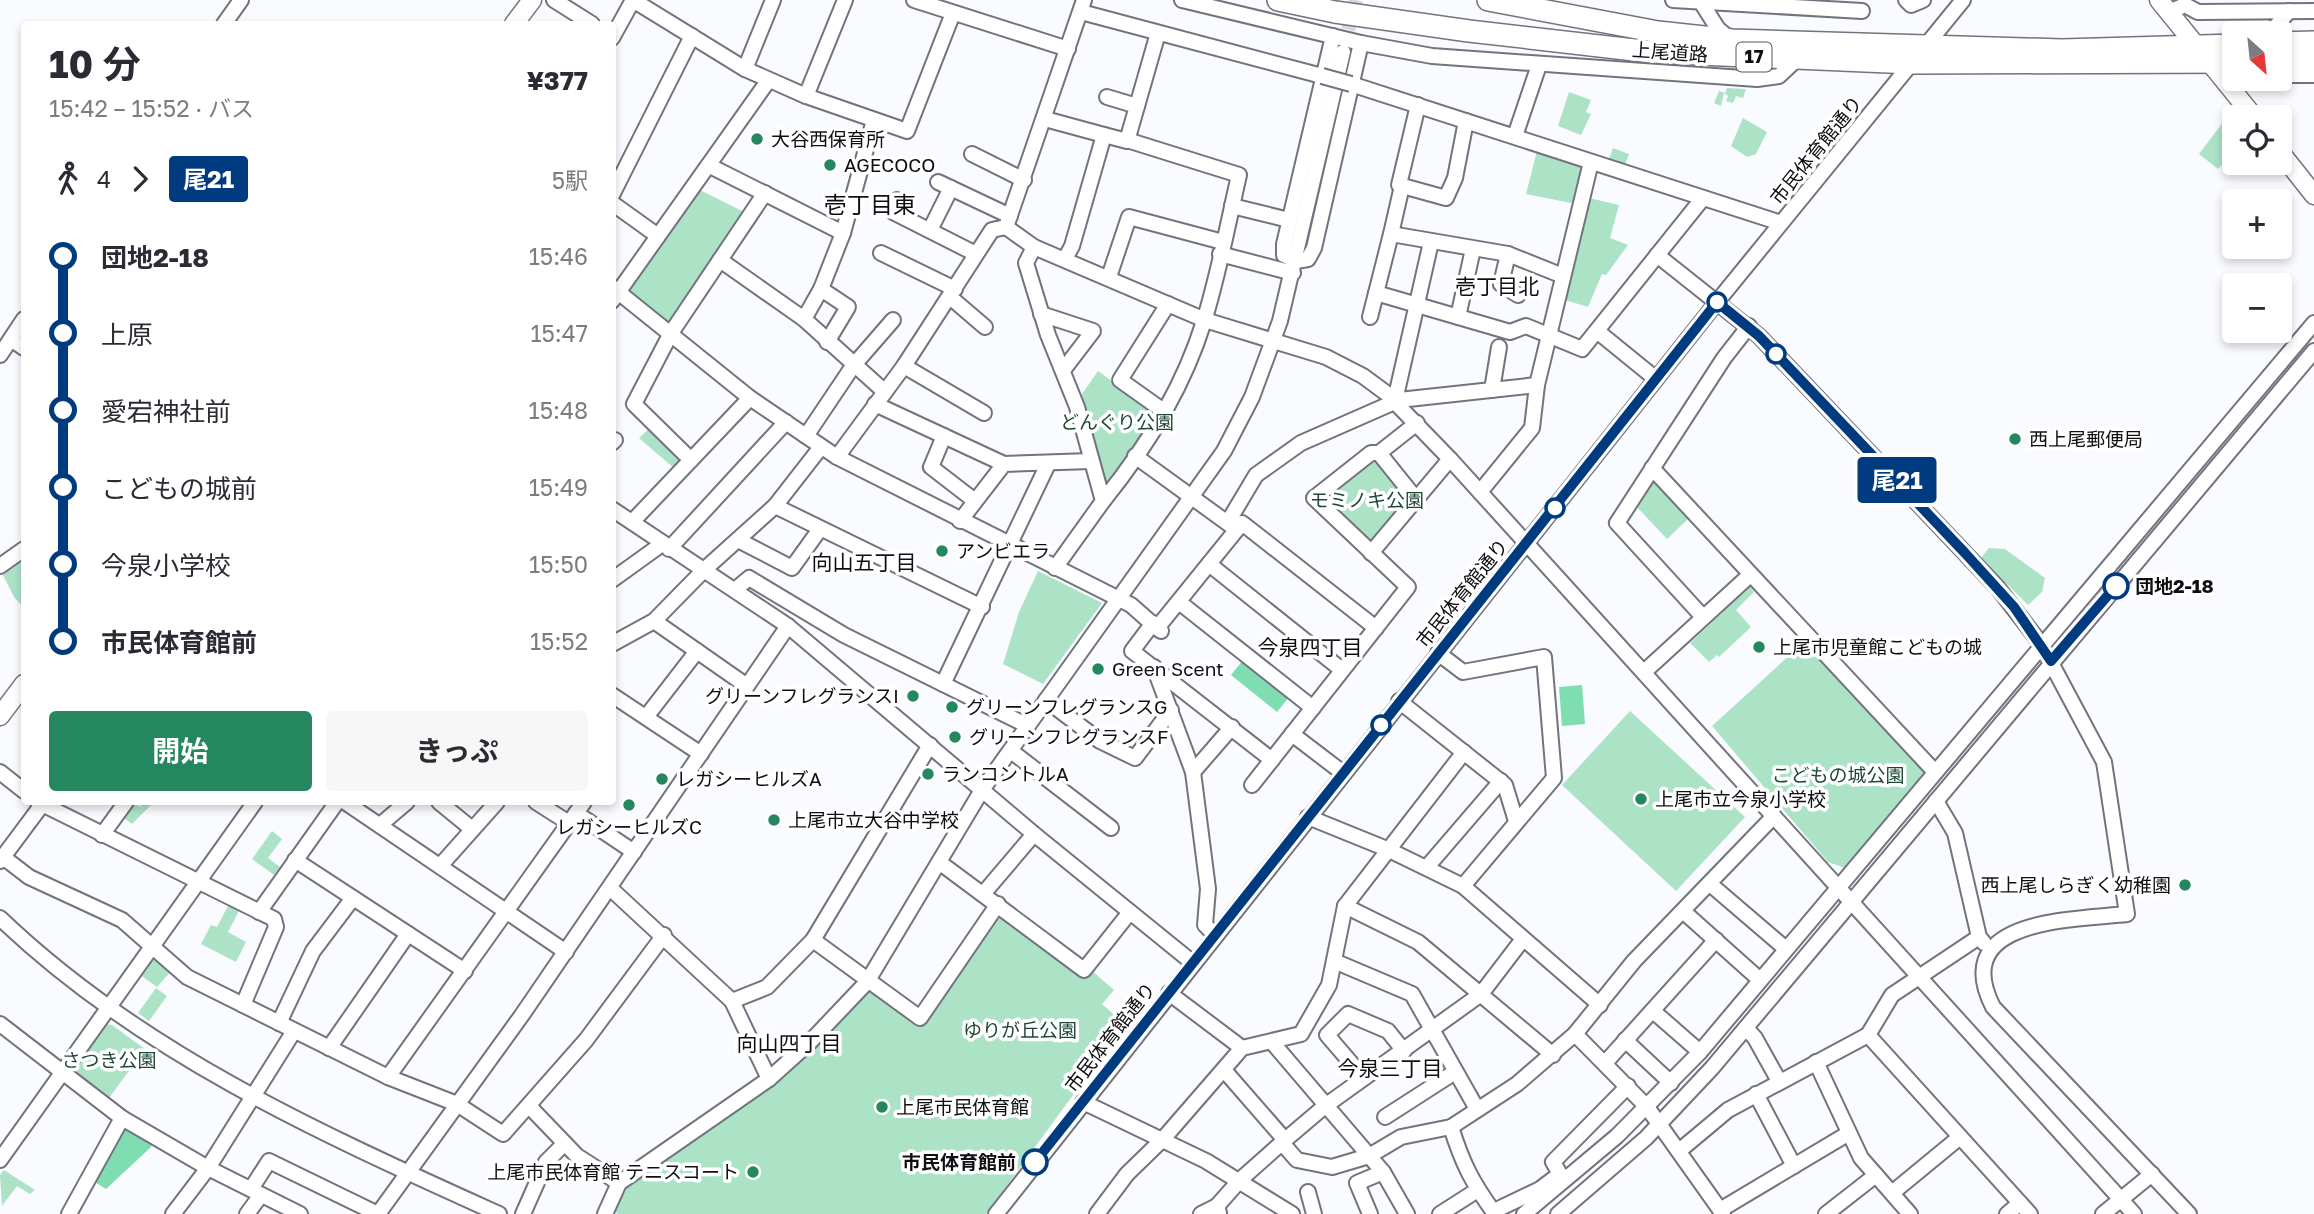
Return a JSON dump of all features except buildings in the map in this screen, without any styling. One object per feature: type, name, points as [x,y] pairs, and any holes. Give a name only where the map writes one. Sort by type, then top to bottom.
[{"type":"highway","name":"上尾道路","points":[[1278,0],[1335,12],[1566,44],[1652,52],[1911,63],[2222,63]]},
{"type":"highway","name":"上尾道路","points":[[1488,0],[1658,32],[1732,40],[2062,50],[2222,46]]},
{"type":"highway","points":[[2292,43],[2314,42]]},
{"type":"highway","points":[[2292,65],[2314,59]]},
{"type":"main road","points":[[522,21],[532,0]]},
{"type":"main road","points":[[2164,6],[2244,105]]},
{"type":"main road","points":[[2292,167],[2314,195]]},
{"type":"main road","points":[[0,716],[21,688]]},
{"type":"street","points":[[226,21],[241,0]]},
{"type":"street","points":[[554,0],[587,21]]},
{"type":"street","points":[[616,32],[633,0],[768,81],[907,131],[953,13]]},
{"type":"street","points":[[745,69],[772,0]]},
{"type":"street","points":[[806,96],[845,0]]},
{"type":"street","points":[[914,0],[1068,49]]},
{"type":"street","points":[[1182,0],[1361,43],[1433,56],[1757,79],[1779,76],[1797,59]]},
{"type":"street","points":[[1673,0],[1811,4],[1862,11]]},
{"type":"street","points":[[1906,0],[1911,5],[1923,0]]},
{"type":"street","name":"市民体育館通り","points":[[996,1214],[1399,701],[1527,544],[1717,302],[1963,0]]},
{"type":"street","points":[[1701,2],[1718,29],[1732,40]]},
{"type":"street","points":[[2164,6],[2185,5],[2198,12],[2314,11]]},
{"type":"street","points":[[837,457],[904,366],[992,230],[1008,221],[1083,6],[1158,33],[1351,84],[1781,223]]},
{"type":"street","points":[[2280,21],[2289,11]]},
{"type":"street","points":[[1127,140],[1158,33]]},
{"type":"street","points":[[616,187],[692,36]]},
{"type":"street","points":[[1294,267],[1284,255],[1289,220],[1333,36]]},
{"type":"street","points":[[1109,277],[1129,217],[1222,248],[1294,267],[1308,259],[1314,248],[1361,43]]},
{"type":"street","points":[[605,1214],[619,1183],[769,1079],[810,1042],[867,982],[982,790],[1224,451],[1252,397],[1275,340],[1343,51]]},
{"type":"street","points":[[1515,136],[1539,65]]},
{"type":"street","points":[[2292,70],[2314,75]]},
{"type":"street","points":[[616,292],[710,166],[768,81]]},
{"type":"street","points":[[1107,97],[1137,106]]},
{"type":"street","points":[[1418,105],[1399,185],[1446,198],[1455,178],[1466,121]]},
{"type":"street","points":[[1045,119],[1127,140],[1239,175],[1205,320],[1165,412],[1055,568]]},
{"type":"street","points":[[804,318],[821,289],[843,233],[874,120]]},
{"type":"street","points":[[1065,259],[1072,246],[1104,135]]},
{"type":"street","points":[[972,154],[1024,180]]},
{"type":"street","points":[[1480,492],[1532,428],[1537,386],[1591,162]]},
{"type":"street","points":[[710,166],[843,233]]},
{"type":"street","points":[[930,230],[944,185],[1008,221],[1034,247],[1205,320],[1326,357],[1363,376],[1397,401],[2134,1214]]},
{"type":"street","points":[[1370,317],[1402,186]]},
{"type":"street","points":[[691,460],[634,404],[671,333],[765,193]]},
{"type":"street","points":[[1376,293],[1510,332],[1526,326],[1583,349],[1703,198]]},
{"type":"street","points":[[897,200],[893,212],[976,254]]},
{"type":"street","points":[[616,206],[658,236]]},
{"type":"street","points":[[1232,206],[1289,220]]},
{"type":"street","points":[[1391,234],[1508,254],[1563,276]]},
{"type":"street","points":[[1397,401],[1431,242]]},
{"type":"street","points":[[1034,247],[1026,263],[1041,314],[1064,369],[1103,501]]},
{"type":"street","points":[[1458,317],[1473,249]]},
{"type":"street","points":[[881,253],[953,293],[985,327]]},
{"type":"street","points":[[1508,254],[1501,285],[1518,295]]},
{"type":"street","points":[[1657,255],[1749,327],[1989,579],[2041,644],[2051,661],[2104,762],[2127,914],[2028,926],[1990,949],[1983,968],[1984,989],[1993,1007],[2189,1214]]},
{"type":"street","points":[[720,260],[804,318],[853,366],[880,398],[944,436],[1003,464],[1091,461]]},
{"type":"street","points":[[821,289],[848,307],[827,342]]},
{"type":"street","points":[[616,294],[671,333],[750,398],[837,457],[1131,605],[1157,627]]},
{"type":"street","points":[[1165,412],[1120,380],[1168,304]]},
{"type":"street","points":[[1041,314],[1093,331],[1064,369]]},
{"type":"street","points":[[806,436],[853,366],[893,320]]},
{"type":"street","points":[[1524,1214],[1586,1164],[1700,1052],[2314,323]]},
{"type":"street","points":[[0,355],[21,324]]},
{"type":"street","points":[[1703,617],[1617,523],[1749,327]]},
{"type":"street","points":[[1597,331],[1656,379]]},
{"type":"street","points":[[11,339],[21,346]]},
{"type":"street","points":[[1492,390],[1499,347]]},
{"type":"street","points":[[1558,1214],[1660,1124],[1746,1028],[2051,661],[2314,351]]},
{"type":"street","points":[[904,366],[984,413]]},
{"type":"street","points":[[1272,760],[1132,651],[1157,627],[1209,564],[1232,526],[1256,475],[1285,452],[1397,401],[1537,386]]},
{"type":"street","points":[[632,522],[750,398]]},
{"type":"street","points":[[616,577],[666,546],[786,422]]},
{"type":"street","points":[[1252,785],[1408,587],[1314,498],[1371,453],[1379,453],[1416,423]]},
{"type":"street","points":[[944,436],[931,467],[975,501]]},
{"type":"street","points":[[616,641],[654,621],[705,569],[775,506],[821,447]]},
{"type":"street","points":[[1379,453],[1416,499]]},
{"type":"street","points":[[1135,456],[1232,526]]},
{"type":"street","points":[[1371,553],[1450,459]]},
{"type":"street","points":[[960,521],[1003,464]]},
{"type":"street","points":[[943,684],[982,607],[1007,544],[1048,464]]},
{"type":"street","points":[[1652,468],[1935,772]]},
{"type":"street","points":[[775,506],[982,607]]},
{"type":"street","points":[[616,512],[788,626],[1034,834],[1193,963]]},
{"type":"street","points":[[1232,526],[1242,523],[1376,628]]},
{"type":"street","points":[[738,540],[792,568],[820,529]]},
{"type":"street","points":[[0,566],[21,551]]},
{"type":"street","points":[[1209,564],[1342,670]]},
{"type":"street","points":[[1644,673],[1750,575]]},
{"type":"street","points":[[736,589],[749,578],[844,635],[1028,726]]},
{"type":"street","points":[[1179,602],[1313,708]]},
{"type":"street","points":[[654,621],[747,686]]},
{"type":"street","points":[[247,1214],[269,1161],[378,1214],[566,952],[788,626]]},
{"type":"street","points":[[646,717],[697,651]]},
{"type":"street","points":[[1438,653],[1463,672],[1544,657],[1554,778],[1462,886]]},
{"type":"street","points":[[1153,667],[1193,772],[1208,889],[1205,925],[1215,935]]},
{"type":"street","points":[[616,698],[701,754]]},
{"type":"street","points":[[1046,701],[1100,741],[1135,758],[1171,710]]},
{"type":"street","points":[[1399,701],[1505,785],[1516,821]]},
{"type":"street","points":[[1193,772],[1232,727]]},
{"type":"street","points":[[1292,734],[1343,773]]},
{"type":"street","points":[[732,1001],[767,987],[813,940],[930,744]]},
{"type":"street","points":[[1011,751],[1111,828]]},
{"type":"street","points":[[1097,1214],[1127,1174],[1163,1139],[1242,1048],[1301,1034],[1329,985],[1345,906],[1464,752]]},
{"type":"street","points":[[0,772],[21,789]]},
{"type":"street","points":[[1427,867],[1501,781]]},
{"type":"street","points":[[1936,801],[1955,833],[1979,937],[1990,949]]},
{"type":"street","points":[[39,805],[1,859],[29,877],[122,920],[187,977],[388,1077],[457,1104],[503,1134],[586,1040],[664,935]]},
{"type":"street","points":[[47,805],[274,919],[276,927],[243,1005]]},
{"type":"street","points":[[102,835],[124,805]]},
{"type":"street","points":[[0,1160],[253,805]]},
{"type":"street","points":[[259,912],[335,805]]},
{"type":"street","points":[[350,805],[566,952]]},
{"type":"street","points":[[380,825],[403,805]]},
{"type":"street","points":[[443,805],[472,829]]},
{"type":"street","points":[[440,866],[494,805]]},
{"type":"street","points":[[547,805],[576,813],[634,852]]},
{"type":"street","points":[[388,1077],[576,813]]},
{"type":"street","points":[[1224,1070],[1297,1160],[1332,1167],[1369,1156],[1401,1137],[1451,1127],[1553,1055],[1575,1034],[1634,961],[1774,816]]},
{"type":"street","points":[[1308,817],[1387,849],[1462,886],[1600,1005]]},
{"type":"street","points":[[983,894],[1034,834]]},
{"type":"street","points":[[295,860],[465,971]]},
{"type":"street","points":[[939,862],[1084,970],[1130,912]]},
{"type":"street","points":[[1710,884],[1786,949]]},
{"type":"street","points":[[610,888],[664,935],[732,1001],[769,1079]]},
{"type":"street","points":[[279,1023],[313,951],[353,898]]},
{"type":"street","points":[[813,940],[867,982],[920,1018],[998,904]]},
{"type":"street","points":[[1345,906],[1418,942],[1553,1055]]},
{"type":"street","points":[[1684,912],[1760,980]]},
{"type":"street","points":[[0,918],[107,1007],[183,1057],[251,1096],[499,1214]]},
{"type":"street","points":[[329,1048],[408,934]]},
{"type":"street","points":[[1679,1152],[1728,1110],[1868,1035],[1892,995],[1979,937]]},
{"type":"street","points":[[1201,1214],[1218,1210],[1240,1180],[1325,1106],[1481,994],[1523,939]]},
{"type":"street","points":[[1605,1063],[1716,940]]},
{"type":"street","points":[[1334,961],[1412,994],[1477,1109]]},
{"type":"street","points":[[1169,993],[1242,1048]]},
{"type":"street","points":[[1654,1011],[1700,1052]]},
{"type":"street","points":[[1364,1078],[1327,1035],[1348,1014],[1388,1031],[1404,1051]]},
{"type":"street","points":[[0,1024],[61,1074],[122,1118],[208,1168],[300,1214]]},
{"type":"street","points":[[1746,1028],[1755,1038],[1779,1081]]},
{"type":"street","points":[[173,1214],[208,1168],[294,1031]]},
{"type":"street","points":[[1575,1034],[1647,1107],[1721,1212],[1849,1133]]},
{"type":"street","points":[[1868,1035],[2025,1208],[2007,1214]]},
{"type":"street","points":[[1625,1040],[1671,1083]]},
{"type":"street","points":[[1272,1042],[1383,1172],[1407,1214]]},
{"type":"street","points":[[1816,1062],[1861,1158],[1910,1214]]},
{"type":"street","points":[[1385,1117],[1418,1102],[1455,1072]]},
{"type":"street","points":[[1451,1127],[1461,1159],[1476,1191],[1495,1213],[1540,1189],[1560,1174],[1553,1162],[1628,1086]]},
{"type":"street","points":[[1756,1094],[1794,1166]]},
{"type":"street","points":[[1083,1101],[1240,1180],[1289,1213]]},
{"type":"street","points":[[529,1106],[577,1157],[619,1183]]},
{"type":"street","points":[[69,1214],[122,1118]]},
{"type":"street","points":[[1892,1194],[1960,1136]]},
{"type":"street","points":[[523,1214],[546,1162],[564,1143]]},
{"type":"street","points":[[1370,1214],[1357,1183],[1383,1172]]},
{"type":"street","points":[[2103,1214],[2152,1174]]},
{"type":"street","points":[[1826,1214],[1876,1175]]},
{"type":"street","points":[[1440,1214],[1476,1191]]},
{"type":"street","points":[[1308,1192],[1314,1214]]},
{"type":"green space","points":[[1727,88],[1746,89],[1743,98],[1736,96],[1733,103],[1726,101],[1728,96],[1724,93],[1721,106],[1714,103],[1719,91],[1725,93]]},
{"type":"green space","points":[[1569,92],[1591,100],[1586,112],[1591,114],[1581,135],[1558,126]]},
{"type":"green space","points":[[1743,118],[1767,132],[1756,154],[1747,157],[1731,146]]},
{"type":"green space","points":[[2222,124],[2222,165],[2218,169],[2199,154]]},
{"type":"green space","points":[[1613,148],[1629,154],[1625,165],[1608,162]]},
{"type":"green space","points":[[1537,151],[1585,166],[1576,204],[1526,194]]},
{"type":"green space","points":[[698,189],[748,214],[672,323],[667,324],[629,292],[628,287]]},
{"type":"green space","points":[[1585,197],[1619,205],[1610,238],[1628,245],[1606,275],[1602,274],[1588,307],[1562,299]]},
{"type":"green space","name":"どんぐり公園","points":[[1098,371],[1157,414],[1108,490],[1097,473],[1082,394]]},
{"type":"green space","points":[[652,426],[684,460],[675,469],[639,438]]},
{"type":"green space","name":"モミノキ公園","points":[[1374,458],[1408,496],[1408,502],[1373,544],[1323,501],[1323,495]]},
{"type":"green space","points":[[1654,480],[1689,518],[1667,539],[1634,504],[1649,481]]},
{"type":"green space","points":[[1989,548],[2005,549],[2045,578],[2042,592],[2028,605],[1981,558]]},
{"type":"green space","points":[[21,555],[21,605],[14,597],[0,569]]},
{"type":"green space","points":[[1038,571],[1102,603],[1043,684],[1003,664],[1019,612]]},
{"type":"green space","points":[[1750,587],[1754,592],[1736,610],[1751,627],[1719,657],[1717,655],[1709,662],[1690,643]]},
{"type":"green space","name":"こどもの城公園","points":[[1803,643],[1926,772],[1845,868],[1828,862],[1712,726]]},
{"type":"green space","points":[[1630,711],[1745,817],[1676,891],[1562,785]]},
{"type":"green space","points":[[128,805],[143,808],[140,805],[151,805],[132,824],[120,815]]},
{"type":"green space","points":[[272,831],[282,839],[268,858],[280,867],[274,875],[252,859]]},
{"type":"green space","points":[[229,904],[240,909],[228,932],[246,942],[236,962],[201,944],[211,925],[217,927]]},
{"type":"green space","name":"ゆりが丘公園","points":[[1002,914],[1084,978],[1091,970],[1114,990],[1102,1004],[1125,1024],[986,1214],[618,1214],[610,1210],[621,1188],[775,1079],[867,988],[921,1023],[996,916]]},
{"type":"green space","points":[[152,956],[157,956],[173,969],[157,987],[139,974]]},
{"type":"green space","points":[[156,988],[167,996],[149,1021],[138,1013]]},
{"type":"green space","name":"さつき公園","points":[[106,1024],[112,1025],[145,1049],[106,1102],[74,1077],[73,1071]]},
{"type":"green space","points":[[4,1170],[35,1190],[30,1194],[17,1186],[2,1206],[0,1175]]},
{"type":"shaded area","points":[[1244,659],[1290,696],[1277,712],[1231,675]]},
{"type":"shaded area","points":[[1582,685],[1585,724],[1562,726],[1559,687]]},
{"type":"shaded area","points":[[129,1128],[152,1143],[151,1147],[106,1189],[95,1182],[95,1179],[122,1130]]},
{"type":"tunnel","points":[[1343,50],[1356,0]]},
{"type":"bus line","name":"尾21","points":[[1035,1162],[1717,302],[1759,336],[1965,553],[2014,607],[2051,661],[2116,586]]},
{"type":"place","name":"大谷西保育所","points":[[757,139]]},
{"type":"place","name":"AGECOCO","points":[[830,165]]},
{"type":"place","name":"西上尾郵便局","points":[[2015,439]]},
{"type":"place","name":"アンビエラ","points":[[942,551]]},
{"type":"place","name":"団地2-18","points":[[2116,586]]},
{"type":"place","name":"上尾市児童館こどもの城","points":[[1759,647]]},
{"type":"place","name":"Green Scent","points":[[1098,669]]},
{"type":"place","name":"グリーンフレグランスI","points":[[913,696]]},
{"type":"place","name":"グリーンフレグランスG","points":[[952,707]]},
{"type":"place","name":"グリーンフレグランスF","points":[[955,737]]},
{"type":"place","name":"ランコントルA","points":[[928,774]]},
{"type":"place","name":"レガシーヒルズA","points":[[662,779]]},
{"type":"place","name":"上尾市立今泉小学校","points":[[1641,799]]},
{"type":"place","name":"レガシーヒルズC","points":[[629,805]]},
{"type":"place","name":"上尾市立大谷中学校","points":[[774,820]]},
{"type":"place","name":"西上尾しらぎく幼稚園","points":[[2185,885]]},
{"type":"place","name":"上尾市民体育館","points":[[882,1107]]},
{"type":"place","name":"市民体育館前","points":[[1035,1162]]},
{"type":"place","name":"上尾市民体育館 テニスコート","points":[[753,1172]]},
{"type":"district","name":"壱丁目東","points":[[870,205]]},
{"type":"district","name":"壱丁目北","points":[[1497,287]]},
{"type":"district","name":"向山五丁目","points":[[864,563]]},
{"type":"district","name":"今泉四丁目","points":[[1310,648]]},
{"type":"district","name":"向山四丁目","points":[[789,1044]]},
{"type":"district","name":"今泉三丁目","points":[[1390,1069]]}]
